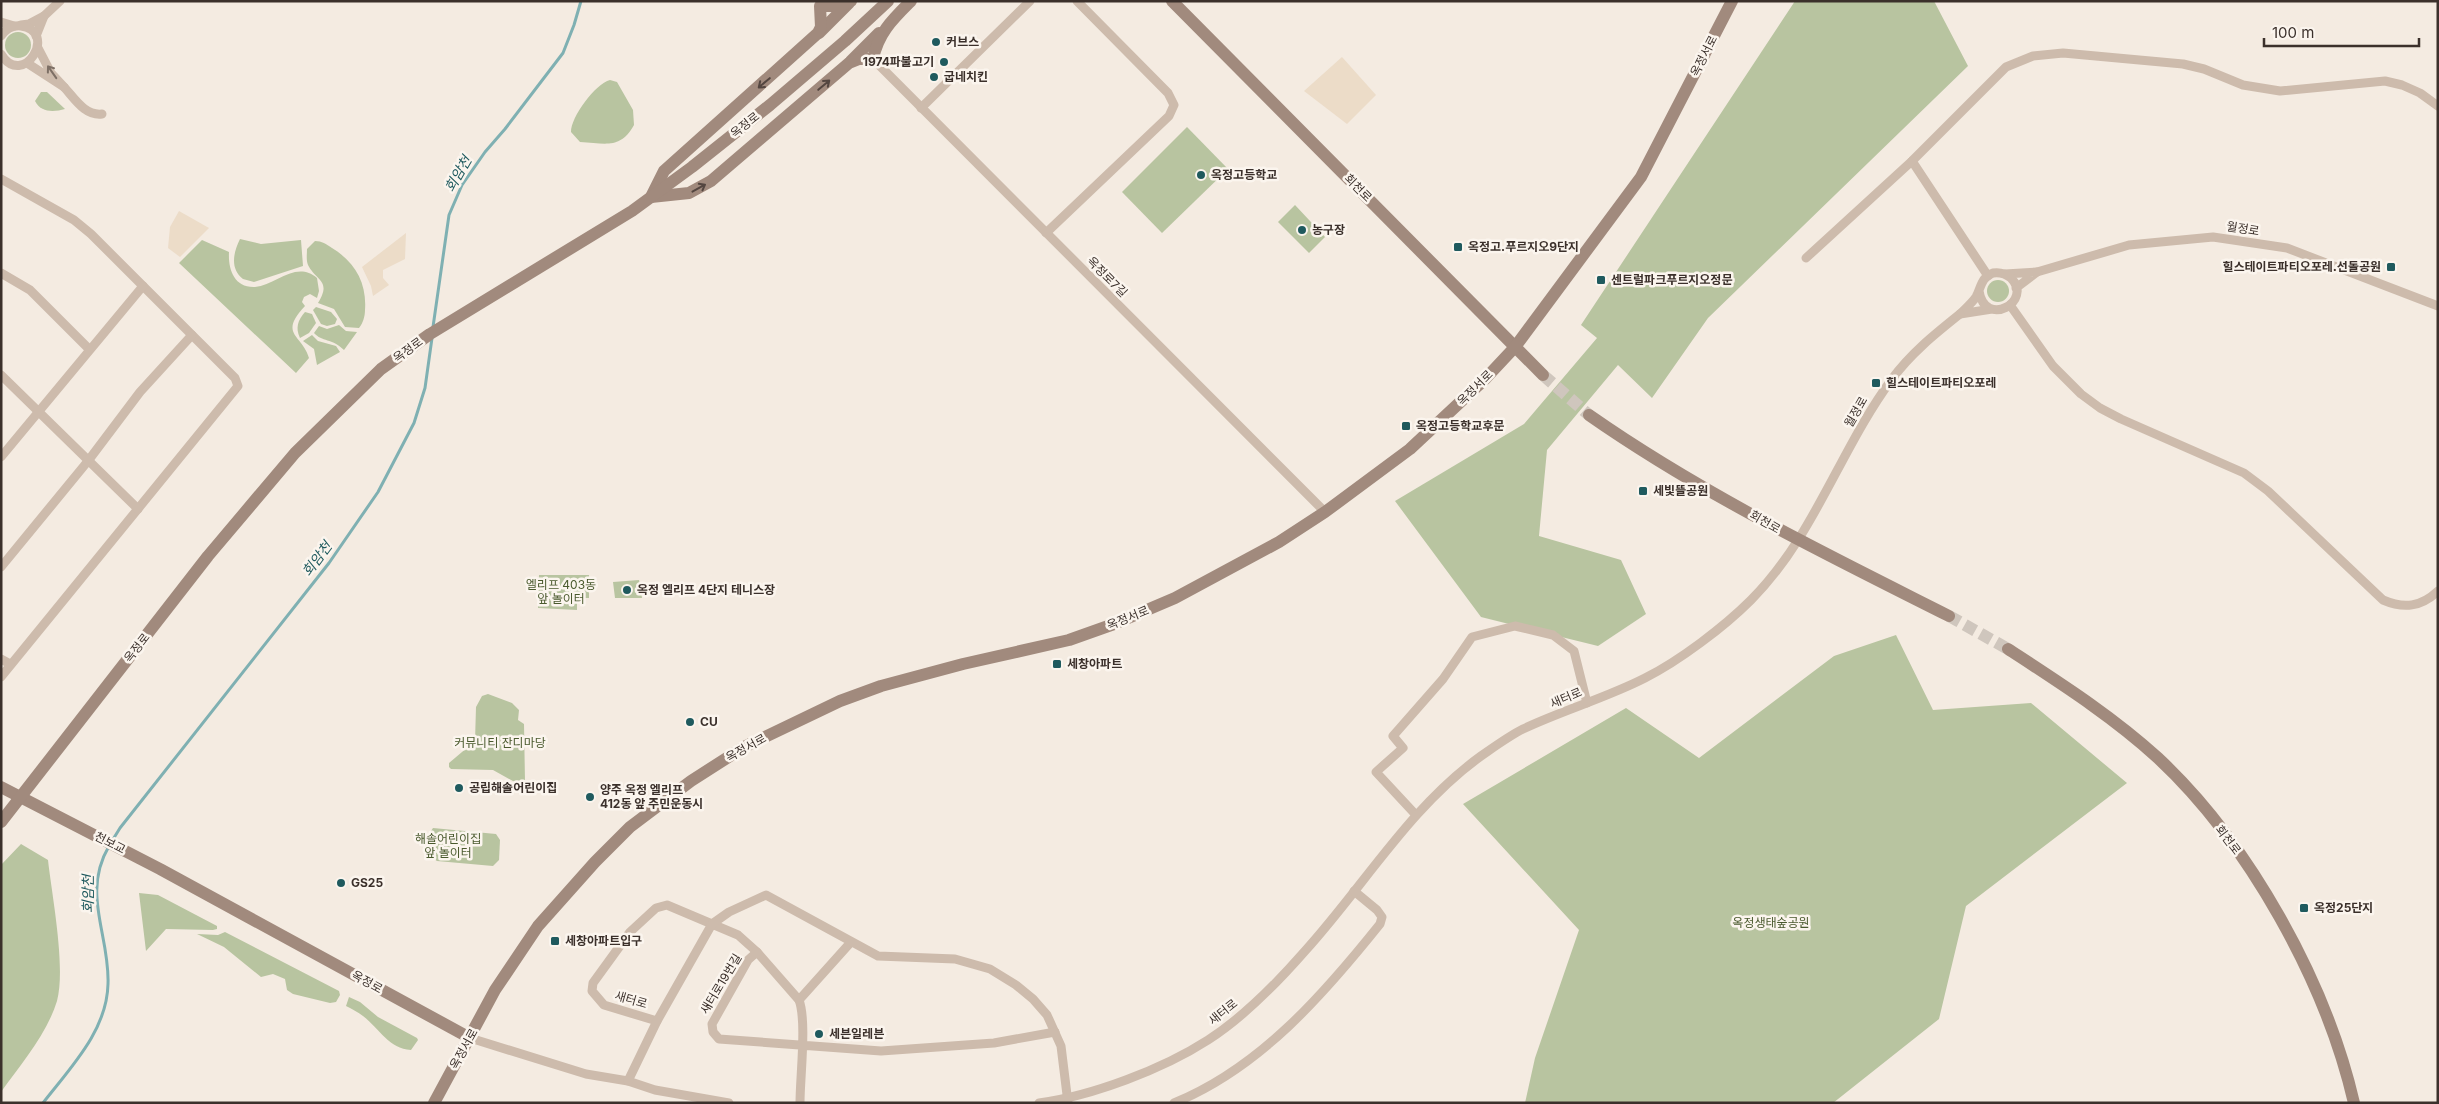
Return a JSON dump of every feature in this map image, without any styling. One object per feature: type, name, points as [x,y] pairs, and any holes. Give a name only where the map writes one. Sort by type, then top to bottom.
[{"type":"main road","points":[[818,33],[821,24],[818,4],[841,6],[851,1]]},
{"type":"main road","points":[[651,197],[664,171],[851,1]]},
{"type":"main road","name":"옥정로","points":[[1,822],[208,556],[288,460],[381,369],[430,334],[632,212],[777,98],[845,41],[888,1]]},
{"type":"main road","points":[[651,197],[690,193],[711,181],[849,63],[910,1]]},
{"type":"main road","name":"회천로","points":[[1172,1],[1543,376]]},
{"type":"main road","name":"옥정서로","points":[[434,1103],[516,955],[538,926],[595,862],[630,827],[659,804],[744,747],[840,701],[881,686],[963,664],[1069,640],[1114,624],[1175,598],[1279,542],[1325,512],[1410,449],[1486,378],[1515,347],[1641,177],[1732,1]]},
{"type":"main road","points":[[849,63],[859,59],[874,58],[877,43],[886,26]]},
{"type":"main road","name":"회천로","points":[[1589,416],[1667,466],[1799,541],[1949,616]]},
{"type":"main road","name":"회천로","points":[[2008,649],[2085,698],[2158,758],[2197,800],[2235,848],[2268,897],[2297,951],[2332,1033],[2354,1103]]},
{"type":"main road","points":[[1,787],[21,798]]},
{"type":"main road","name":"천보교","points":[[21,798],[160,869]]},
{"type":"main road","name":"옥정로","points":[[160,869],[470,1038]]},
{"type":"street","points":[[1,36],[8,29],[29,24],[44,16],[60,1]]},
{"type":"street","points":[[921,108],[1030,1]]},
{"type":"street","points":[[1046,233],[1169,116],[1174,105],[1168,93],[1076,1]]},
{"type":"street","points":[[44,16],[36,36],[38,48],[51,73],[87,111],[93,115],[102,114]]},
{"type":"street","points":[[1,22],[27,27],[36,36]]},
{"type":"street","points":[[1,69],[14,64],[27,63],[32,59],[38,48]]},
{"type":"street","points":[[1806,258],[1912,161],[2006,67],[2019,60],[2046,53],[2183,64],[2204,69],[2243,85],[2280,90],[2385,81],[2402,84],[2420,93],[2438,106]]},
{"type":"street","points":[[1,54],[14,64]]},
{"type":"street","name":"옥정로7길","points":[[874,58],[921,108],[1325,512]]},
{"type":"street","points":[[27,63],[64,87]]},
{"type":"street","points":[[1912,161],[1988,276]]},
{"type":"street","points":[[1,179],[74,220],[235,378],[237,389],[1,677]]},
{"type":"street","name":"월정로","points":[[2037,272],[2129,246],[2213,237],[2287,248],[2438,306]]},
{"type":"street","points":[[1992,309],[1983,302],[1979,291],[1984,279],[1994,273],[2037,272]]},
{"type":"street","points":[[2016,288],[2037,272]]},
{"type":"street","points":[[1,273],[30,290],[89,349]]},
{"type":"street","points":[[1960,314],[2005,309],[2010,305],[2016,295],[2016,288],[2005,274]]},
{"type":"street","points":[[1,457],[143,286]]},
{"type":"street","name":"월정로","points":[[1799,541],[1871,410],[1893,377],[1918,348],[1960,314],[1979,291]]},
{"type":"street","points":[[2010,305],[2053,366],[2081,394],[2100,408],[2121,419],[2244,474],[2268,491],[2383,600],[2396,606],[2420,604],[2438,591]]},
{"type":"street","points":[[1,567],[88,461],[140,392],[192,335]]},
{"type":"street","points":[[1,375],[138,509]]},
{"type":"street","name":"새터로","points":[[1039,1103],[1068,1100],[1088,1093],[1159,1066],[1209,1040],[1253,1004],[1299,957],[1416,815],[1451,780],[1480,757],[1520,730],[1646,678],[1697,645],[1751,600],[1799,541]]},
{"type":"street","points":[[1416,815],[1376,772],[1403,748],[1393,736],[1443,679],[1472,638],[1515,626],[1553,635],[1574,651],[1587,703]]},
{"type":"street","points":[[1,659],[10,664]]},
{"type":"street","points":[[1174,1103],[1193,1095],[1268,1044],[1307,1009],[1341,972],[1380,924],[1382,917],[1377,910],[1354,890]]},
{"type":"street","name":"새터로","points":[[628,1081],[657,1021],[712,924],[729,912],[766,895],[878,956],[948,959],[990,969],[1033,999],[1047,1015],[1061,1046],[1068,1100]]},
{"type":"street","name":"새터로","points":[[657,1021],[604,1005],[592,991],[593,983],[630,932],[656,908],[667,905],[738,935],[757,952]]},
{"type":"street","points":[[800,1103],[802,1009],[799,1000],[851,942]]},
{"type":"street","name":"새터로19번길","points":[[799,1000],[757,952],[748,960],[712,1024],[713,1032],[719,1039],[801,1046]]},
{"type":"street","points":[[801,1046],[881,1051],[920,1049],[994,1043],[1055,1032]]},
{"type":"street","points":[[470,1038],[586,1074],[628,1081],[655,1090],[729,1103]]},
{"type":"green space","points":[[1795,1],[1934,1],[1968,66],[1708,318],[1652,398],[1618,365],[1547,450],[1539,536],[1621,560],[1646,614],[1598,646],[1481,617],[1395,501],[1524,424],[1597,338],[1581,325]]},
{"type":"green space","points":[[18,32],[27,36],[31,45],[27,54],[18,58],[9,54],[5,45],[9,36]]},
{"type":"green space","points":[[610,80],[617,82],[633,110],[634,125],[629,133],[617,142],[604,144],[580,142],[571,132],[575,118],[591,94]]},
{"type":"green space","points":[[41,92],[47,92],[65,109],[52,111],[41,108],[35,101]]},
{"type":"green space","points":[[1187,127],[1228,169],[1162,233],[1122,192]]},
{"type":"green space","name":"농구장","points":[[1295,205],[1325,237],[1309,253],[1278,222]]},
{"type":"green space","points":[[240,239],[261,244],[301,240],[303,266],[254,282],[243,279],[234,266],[234,255]]},
{"type":"green space","points":[[202,240],[229,252],[231,271],[237,281],[248,286],[263,285],[294,272],[309,273],[317,278],[319,291],[317,298],[310,294],[304,297],[302,302],[305,306],[293,323],[294,334],[306,350],[309,358],[296,373],[179,263]]},
{"type":"green space","points":[[315,241],[324,243],[340,254],[358,274],[362,282],[365,300],[364,317],[359,328],[345,327],[334,309],[318,303],[322,295],[323,285],[311,270],[307,259],[307,249]]},
{"type":"green space","points":[[1994,280],[2002,280],[2009,287],[2009,295],[2002,302],[1994,302],[1987,295],[1987,287]]},
{"type":"green space","points":[[316,307],[331,312],[337,319],[335,324],[327,326],[321,324],[313,310]]},
{"type":"green space","points":[[305,312],[312,314],[316,323],[309,333],[300,338],[298,324]]},
{"type":"green space","points":[[339,325],[346,331],[357,332],[344,350],[340,346],[320,338],[314,333],[319,326],[327,329]]},
{"type":"green space","points":[[312,335],[318,341],[336,346],[340,352],[317,365],[314,349],[303,341]]},
{"type":"green space","name":"엘리프 403동 앞 놀이터","points":[[539,575],[589,575],[589,598],[577,598],[577,610],[538,608]]},
{"type":"green space","name":"옥정 엘리프 4단지 테니스장","points":[[639,580],[642,598],[615,598],[613,582]]},
{"type":"green space","name":"옥정생태숲공원","points":[[1896,635],[1933,710],[2031,703],[2127,783],[1966,906],[1939,1019],[1833,1103],[1525,1103],[1535,1058],[1579,930],[1463,804],[1626,708],[1699,758],[1834,656]]},
{"type":"green space","name":"커뮤니티 잔디마당","points":[[488,694],[512,703],[519,710],[518,720],[524,724],[525,781],[520,785],[493,770],[451,769],[449,767],[449,763],[475,741],[476,707],[482,696]]},
{"type":"green space","name":"해솔어린이집 앞 놀이터","points":[[433,828],[496,834],[500,840],[499,860],[493,866],[437,861],[430,856],[429,834]]},
{"type":"green space","points":[[21,844],[48,860],[59,951],[59,987],[57,1001],[47,1025],[1,1092],[1,865]]},
{"type":"green space","points":[[139,893],[158,895],[217,926],[217,929],[166,929],[146,951]]},
{"type":"green space","points":[[225,932],[339,991],[340,995],[336,1002],[330,1003],[293,994],[287,990],[285,979],[273,974],[261,977],[224,947],[197,934],[218,935]]},
{"type":"green space","points":[[349,997],[360,1002],[378,1017],[417,1038],[418,1040],[411,1050],[403,1049],[385,1038],[363,1016],[346,1006]]},
{"type":"shaded area","points":[[1342,57],[1376,95],[1347,124],[1304,91]]},
{"type":"shaded area","points":[[179,211],[209,228],[180,257],[168,248],[170,227]]},
{"type":"shaded area","points":[[406,233],[405,259],[383,270],[383,278],[389,285],[373,296],[371,286],[362,267]]},
{"type":"waterway","name":"회암천","points":[[433,327],[449,215],[462,185],[485,152],[563,53],[581,1]]},
{"type":"waterway","name":"회암천","points":[[112,841],[120,828],[329,563],[378,492],[414,423],[425,388],[432,338]]},
{"type":"waterway","name":"회암천","points":[[43,1103],[85,1048],[101,1018],[106,1001],[108,984],[107,966],[99,915],[97,881],[101,864],[109,846]]},
{"type":"tunnel","points":[[1543,375],[1589,415]]},
{"type":"tunnel","points":[[1949,616],[2008,649]]},
{"type":"place","name":"커브스","points":[[936,42]]},
{"type":"place","name":"1974파불고기","points":[[944,62]]},
{"type":"place","name":"굽네치킨","points":[[934,77]]},
{"type":"place","name":"옥정고등학교","points":[[1201,175]]},
{"type":"place","name":"농구장","points":[[1302,230]]},
{"type":"place","name":"옥정고.푸르지오9단지","points":[[1458,247]]},
{"type":"place","name":"힐스테이트파티오포레.선돌공원","points":[[2391,267]]},
{"type":"place","name":"센트럴파크푸르지오정문","points":[[1601,280]]},
{"type":"place","name":"힐스테이트파티오포레","points":[[1876,383]]},
{"type":"place","name":"옥정고등학교후문","points":[[1406,426]]},
{"type":"place","name":"세빛뜰공원","points":[[1643,491]]},
{"type":"place","name":"옥정 엘리프 4단지 테니스장","points":[[627,590]]},
{"type":"place","name":"세창아파트","points":[[1057,664]]},
{"type":"place","name":"CU","points":[[690,722]]},
{"type":"place","name":"공립해솔어린이집","points":[[459,788]]},
{"type":"place","name":"양주 옥정 엘리프 412동 앞 주민운동시","points":[[590,797]]},
{"type":"place","name":"GS25","points":[[341,883]]},
{"type":"place","name":"옥정25단지","points":[[2304,908]]},
{"type":"place","name":"세창아파트입구","points":[[555,941]]},
{"type":"place","name":"세븐일레븐","points":[[819,1034]]}]
